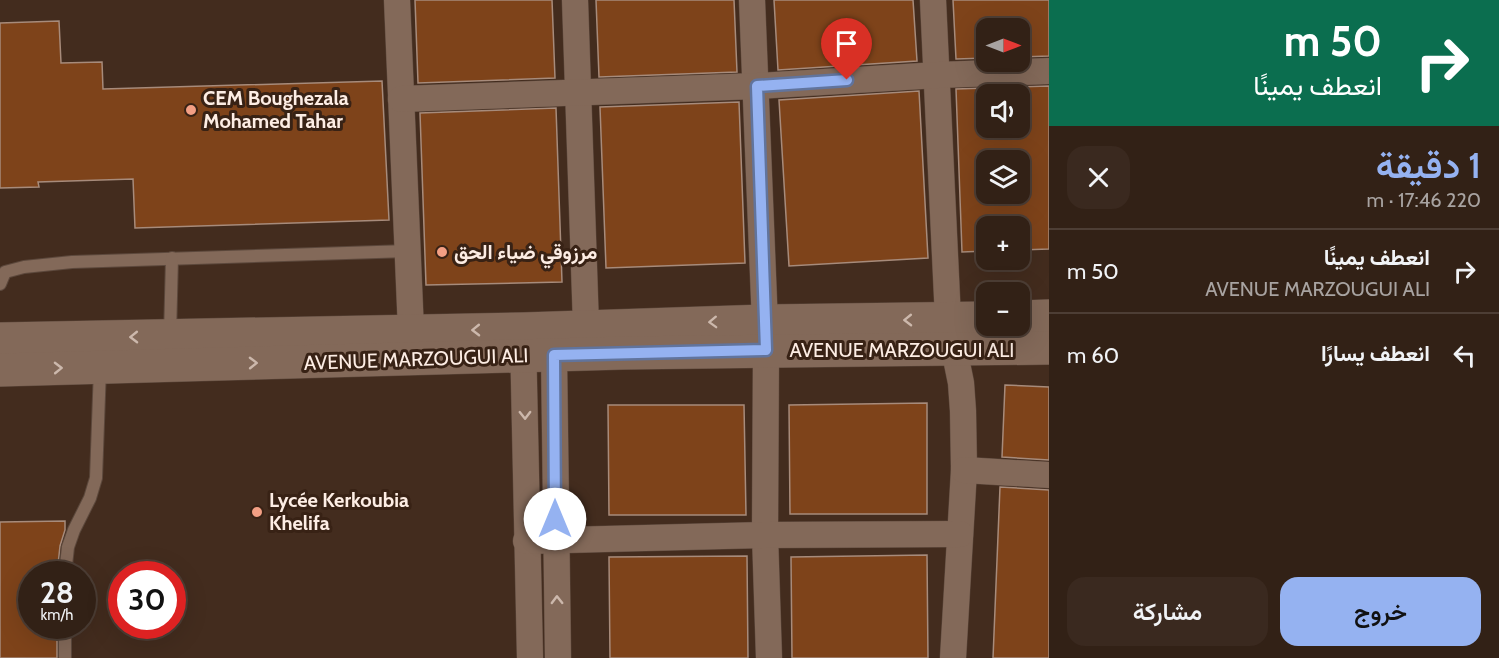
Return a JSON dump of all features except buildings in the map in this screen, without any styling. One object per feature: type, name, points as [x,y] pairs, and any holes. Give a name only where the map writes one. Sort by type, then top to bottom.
[{"type":"main road","name":"AVENUE MARZOUGUI ALI","points":[[1030,317],[1049,316]]},
{"type":"main road","name":"AVENUE MARZOUGUI ALI","points":[[951,335],[976,323]]},
{"type":"main road","name":"AVENUE MARZOUGUI ALI","points":[[0,370],[100,352],[170,336],[411,331],[534,347],[586,327],[765,336]]},
{"type":"main road","name":"AVENUE MARZOUGUI ALI","points":[[0,339],[100,352],[534,347],[765,336],[951,335],[1049,348]]},
{"type":"street","points":[[397,0],[411,331]]},
{"type":"street","points":[[575,0],[586,327]]},
{"type":"street","points":[[752,0],[765,336],[765,535],[769,658]]},
{"type":"street","points":[[933,0],[951,335],[961,383],[964,470],[953,658]]},
{"type":"street","points":[[401,99],[757,86],[1049,71]]},
{"type":"street","points":[[530,658],[526,541],[534,347]]},
{"type":"street","points":[[534,347],[556,542],[558,658]]},
{"type":"street","points":[[964,470],[1049,475]]},
{"type":"street","points":[[526,541],[765,535],[960,534]]},
{"type":"lane","points":[[0,284],[5,272],[24,267],[72,262],[408,251]]},
{"type":"lane","points":[[170,336],[172,258]]},
{"type":"lane","points":[[66,561],[68,547],[74,530],[90,498],[96,478],[100,352]]},
{"type":"lane","points":[[64,639],[65,658]]},
{"type":"place","name":"CEM Boughezala Mohamed Tahar","points":[[191,110]]},
{"type":"place","name":"مرزوقي ضياء الحق","points":[[442,252]]},
{"type":"place","name":"Lycée Kerkoubia Khelifa","points":[[257,512]]},
{"type":"route","points":[[555,519],[554,355],[766,350],[757,86],[847,80]]}]
